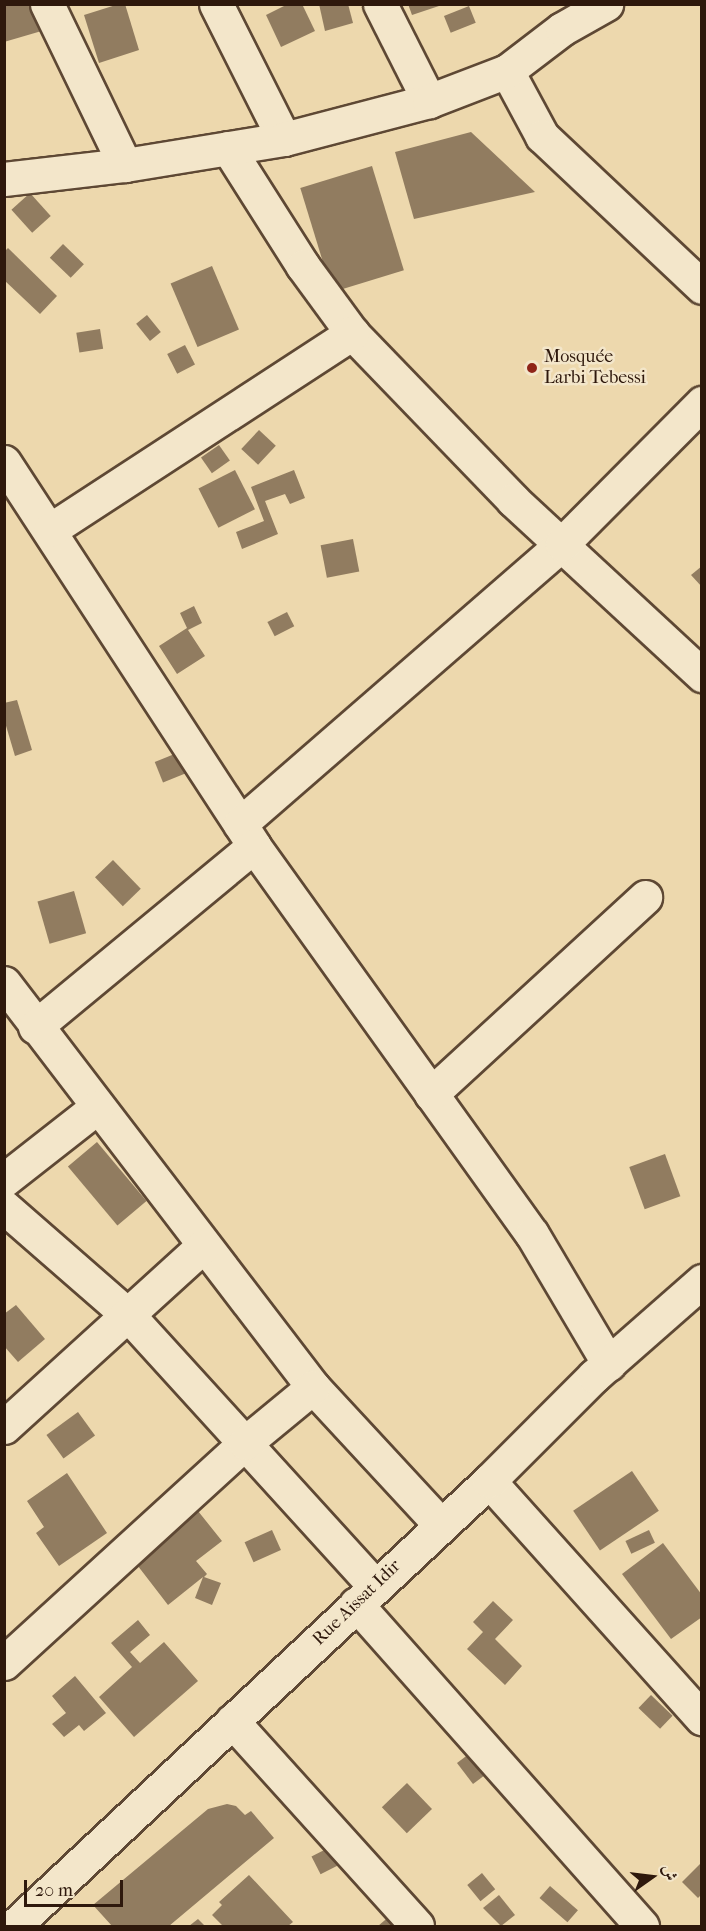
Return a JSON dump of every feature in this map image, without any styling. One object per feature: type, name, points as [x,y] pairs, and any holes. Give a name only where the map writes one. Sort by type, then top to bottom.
[{"type":"street","points":[[47,4],[125,165]]},
{"type":"street","points":[[216,4],[284,139]]},
{"type":"street","points":[[380,4],[429,101]]},
{"type":"street","points":[[4,179],[125,165],[284,139],[429,101],[507,71],[556,17],[606,4]]},
{"type":"street","points":[[507,71],[542,136],[702,287]]},
{"type":"street","points":[[228,148],[303,266],[352,333],[513,500],[702,675]]},
{"type":"street","points":[[50,530],[352,333]]},
{"type":"street","points":[[35,1027],[562,544],[702,403]]},
{"type":"street","points":[[7,472],[50,530],[247,835],[532,1234],[609,1364]]},
{"type":"street","points":[[431,1094],[645,897]]},
{"type":"street","points":[[4,983],[35,1027],[313,1387],[440,1524]]},
{"type":"street","points":[[4,1180],[97,1107]]},
{"type":"street","points":[[4,1207],[129,1316],[245,1443],[365,1594],[642,1926]]},
{"type":"street","points":[[4,1427],[129,1316],[203,1246]]},
{"type":"street","name":"Rue Aissat Idir","points":[[14,1926],[365,1594],[489,1481],[609,1364],[702,1281]]},
{"type":"street","points":[[4,1663],[245,1443],[313,1387]]},
{"type":"street","points":[[489,1481],[702,1718]]},
{"type":"street","points":[[232,1721],[417,1926]]},
{"type":"building","points":[[4,4],[37,4],[45,30],[4,42]]},
{"type":"building","points":[[125,4],[139,50],[99,63],[84,15]]},
{"type":"building","points":[[288,4],[302,4],[315,31],[281,47],[266,15]]},
{"type":"building","points":[[319,4],[348,4],[353,23],[325,31]]},
{"type":"building","points":[[408,4],[442,4],[442,5],[412,15]]},
{"type":"building","points":[[469,6],[476,23],[451,33],[444,16]]},
{"type":"building","points":[[471,132],[535,192],[414,219],[395,152]]},
{"type":"building","points":[[372,166],[404,270],[332,292],[300,188]]},
{"type":"building","points":[[30,193],[51,216],[32,233],[11,210]]},
{"type":"building","points":[[63,244],[84,264],[71,278],[50,258]]},
{"type":"building","points":[[8,248],[57,296],[40,314],[4,280],[4,252]]},
{"type":"building","points":[[212,266],[239,330],[198,347],[171,284]]},
{"type":"building","points":[[147,315],[161,332],[150,341],[136,324]]},
{"type":"building","points":[[100,329],[103,349],[79,353],[76,333]]},
{"type":"building","points":[[185,345],[195,365],[177,374],[167,354]]},
{"type":"building","points":[[259,430],[276,446],[258,465],[241,449]]},
{"type":"building","points":[[219,445],[230,461],[212,473],[201,458]]},
{"type":"building","points":[[235,470],[255,509],[218,528],[198,489]]},
{"type":"building","points":[[294,470],[305,498],[290,504],[285,494],[265,501],[278,534],[242,549],[236,532],[264,521],[251,487]]},
{"type":"building","points":[[353,539],[359,571],[327,578],[321,545]]},
{"type":"building","points":[[702,566],[702,587],[691,575]]},
{"type":"building","points":[[194,606],[202,623],[188,630],[205,656],[177,674],[159,646],[187,628],[180,613]]},
{"type":"building","points":[[287,612],[294,626],[275,636],[267,622]]},
{"type":"building","points":[[17,700],[32,750],[15,756],[4,719],[4,703]]},
{"type":"building","points":[[177,753],[185,773],[163,782],[155,762]]},
{"type":"building","points":[[113,860],[141,889],[123,906],[95,877]]},
{"type":"building","points":[[74,891],[86,933],[50,944],[37,901]]},
{"type":"building","points":[[97,1142],[146,1201],[117,1225],[68,1166]]},
{"type":"building","points":[[665,1154],[680,1196],[645,1209],[629,1167]]},
{"type":"building","points":[[16,1305],[45,1339],[18,1362],[4,1346],[4,1314]]},
{"type":"building","points":[[78,1412],[95,1435],[63,1458],[46,1435]]},
{"type":"building","points":[[632,1471],[659,1511],[600,1550],[573,1511]]},
{"type":"building","points":[[67,1473],[107,1533],[59,1566],[36,1533],[44,1527],[27,1501]]},
{"type":"building","points":[[186,1496],[222,1541],[196,1561],[207,1574],[204,1577],[221,1583],[212,1605],[195,1598],[203,1577],[168,1605],[131,1557]]},
{"type":"building","points":[[272,1530],[281,1550],[254,1562],[245,1542]]},
{"type":"building","points":[[649,1530],[655,1543],[631,1554],[625,1541]]},
{"type":"building","points":[[663,1543],[702,1595],[702,1617],[671,1639],[622,1574]]},
{"type":"building","points":[[493,1601],[513,1620],[495,1639],[522,1666],[505,1685],[467,1649],[483,1632],[473,1622]]},
{"type":"building","points":[[138,1620],[150,1635],[130,1652],[140,1663],[164,1642],[198,1681],[134,1737],[99,1697],[132,1667],[111,1643]]},
{"type":"building","points":[[75,1676],[106,1713],[84,1731],[79,1725],[64,1737],[52,1724],[66,1713],[52,1696]]},
{"type":"building","points":[[651,1695],[673,1716],[660,1729],[638,1708]]},
{"type":"building","points":[[494,1735],[501,1763],[473,1784],[457,1763]]},
{"type":"building","points":[[407,1783],[432,1809],[407,1833],[382,1807]]},
{"type":"building","points":[[227,1804],[236,1806],[245,1815],[251,1811],[274,1838],[169,1926],[112,1926],[93,1905],[208,1809]]},
{"type":"building","points":[[340,1842],[349,1860],[321,1874],[311,1857]]},
{"type":"building","points":[[702,1862],[702,1894],[698,1898],[682,1882]]},
{"type":"building","points":[[482,1873],[495,1889],[480,1901],[467,1885]]},
{"type":"building","points":[[249,1875],[293,1922],[288,1926],[223,1926],[212,1915],[222,1905],[219,1902]]},
{"type":"building","points":[[550,1886],[578,1910],[567,1922],[540,1898]]},
{"type":"building","points":[[499,1895],[515,1915],[501,1926],[483,1908]]},
{"type":"building","points":[[398,1909],[413,1926],[378,1926]]},
{"type":"building","points":[[198,1919],[205,1926],[189,1926]]},
{"type":"place","name":"Mosquée Larbi Tebessi","points":[[532,368]]}]
